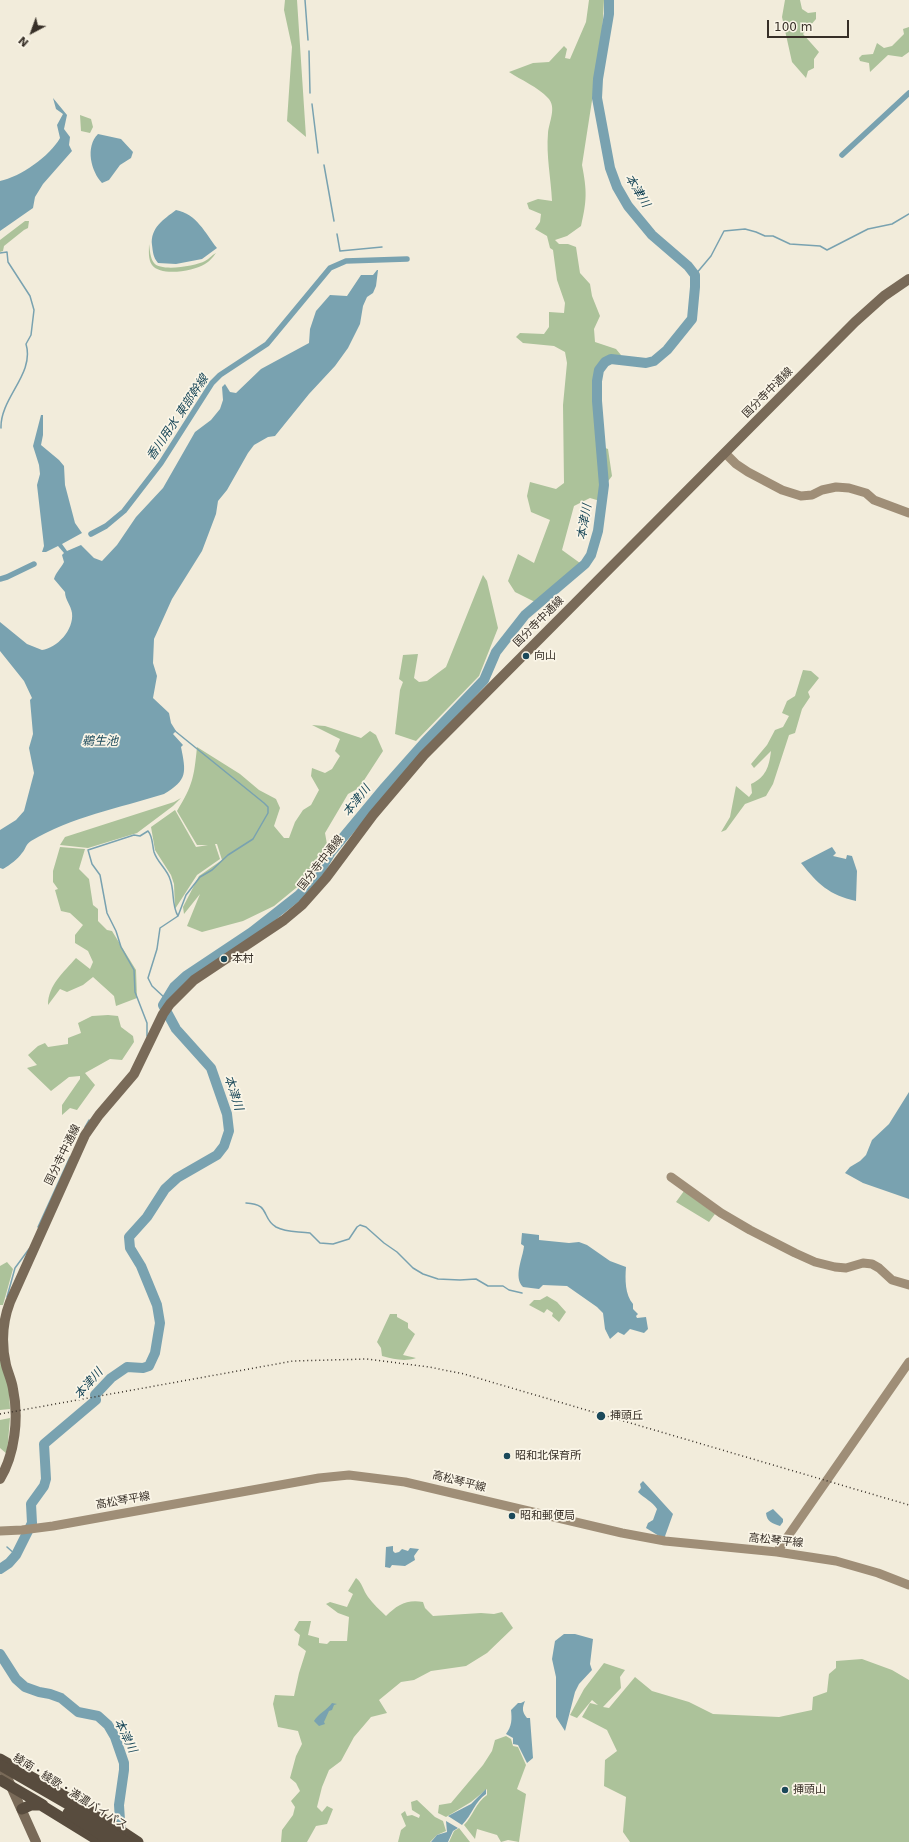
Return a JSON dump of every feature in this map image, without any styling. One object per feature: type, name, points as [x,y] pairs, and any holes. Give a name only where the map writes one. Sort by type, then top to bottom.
[{"type":"highway","points":[[0,1759],[39,1780],[107,1822],[134,1842]]},
{"type":"highway","name":"綾南・綾歌・満濃バイパス","points":[[0,1763],[134,1842]]},
{"type":"highway","name":"綾南・綾歌・満濃バイパス","points":[[0,1773],[62,1809],[112,1842]]},
{"type":"highway","points":[[0,1780],[100,1842]]},
{"type":"highway","points":[[22,1809],[34,1804],[47,1808]]},
{"type":"main road","name":"国分寺中通線","points":[[0,1479],[9,1456],[14,1436],[15,1402],[13,1388],[6,1366],[3,1339],[6,1311],[85,1135],[99,1114],[134,1074],[166,1009],[194,980],[284,920],[302,905],[326,878],[372,815],[424,755],[864,313],[884,296],[909,279]]},
{"type":"main road","points":[[725,453],[736,464],[748,472],[782,490],[801,496],[812,495],[822,490],[836,487],[849,488],[866,493],[874,500],[909,513]]},
{"type":"main road","points":[[671,1176],[721,1213],[795,1253],[815,1262],[846,1268],[863,1263],[872,1264],[879,1268],[892,1280],[909,1285]]},
{"type":"main road","points":[[777,1552],[909,1362]]},
{"type":"main road","name":"高松琴平線","points":[[0,1531],[37,1528],[293,1482],[349,1475],[405,1482],[622,1533],[665,1541],[777,1552],[842,1562],[909,1584]]},
{"type":"main road","points":[[0,1763],[36,1842]]},
{"type":"green space","points":[[285,0],[297,0],[306,137],[287,121],[292,47],[284,10]]},
{"type":"green space","points":[[589,0],[604,0],[602,36],[582,165],[586,196],[581,226],[567,236],[555,240],[559,244],[568,244],[576,247],[580,273],[590,284],[592,296],[600,316],[594,329],[595,342],[616,349],[621,355],[609,356],[604,362],[601,369],[599,382],[601,415],[600,446],[608,449],[612,476],[606,484],[600,501],[590,498],[574,506],[562,550],[580,563],[535,602],[515,592],[508,581],[518,554],[534,563],[550,520],[531,512],[527,496],[530,482],[556,489],[564,483],[563,405],[567,363],[565,352],[554,346],[523,343],[516,337],[520,333],[544,334],[549,327],[549,312],[564,313],[565,303],[557,280],[553,250],[550,248],[547,236],[535,229],[540,222],[541,214],[529,209],[527,203],[538,199],[552,201],[548,142],[552,106],[548,98],[539,90],[509,72],[533,63],[549,62],[564,46],[567,49],[565,58],[570,59],[586,22]]},
{"type":"green space","points":[[785,0],[800,0],[802,9],[808,13],[816,12],[816,19],[803,34],[819,52],[814,59],[814,68],[808,71],[806,78],[792,62],[782,17]]},
{"type":"green space","points":[[909,27],[909,52],[902,57],[888,55],[870,72],[869,63],[860,61],[859,58],[862,55],[873,54],[877,43],[884,48],[892,46],[904,34],[903,29]]},
{"type":"green space","points":[[80,115],[91,119],[93,127],[90,133],[81,131]]},
{"type":"green space","points":[[25,221],[29,221],[28,228],[4,246],[3,251],[0,252],[0,240]]},
{"type":"green space","points":[[149,244],[150,254],[154,263],[158,266],[171,268],[201,263],[216,253],[211,259],[200,267],[186,271],[170,272],[156,269],[152,265],[149,255]]},
{"type":"green space","points":[[483,575],[487,581],[498,628],[479,676],[416,741],[395,734],[400,690],[403,682],[399,679],[403,655],[418,654],[414,678],[419,682],[427,681],[446,667]]},
{"type":"green space","points":[[803,670],[811,671],[819,678],[808,692],[810,697],[802,709],[795,733],[789,735],[773,784],[766,796],[745,804],[726,830],[721,832],[730,817],[736,786],[749,797],[752,793],[751,784],[760,778],[766,771],[771,751],[754,768],[751,764],[767,745],[775,730],[783,727],[789,716],[782,713],[787,701],[795,696]]},
{"type":"green space","points":[[312,725],[325,726],[361,738],[370,731],[376,735],[383,751],[359,788],[348,794],[325,833],[328,850],[307,879],[274,906],[243,921],[202,932],[187,926],[200,894],[184,914],[183,907],[199,876],[222,860],[217,844],[215,844],[220,859],[197,875],[175,909],[174,884],[171,875],[155,850],[151,827],[175,810],[196,847],[208,845],[197,845],[177,811],[190,787],[195,766],[197,747],[240,774],[259,790],[276,799],[280,808],[274,826],[284,838],[289,838],[295,822],[303,810],[311,805],[319,790],[311,776],[312,768],[325,773],[332,769],[340,756],[335,751],[340,739]]},
{"type":"green space","points":[[181,798],[173,806],[137,833],[88,848],[60,845],[65,837],[174,802]]},
{"type":"green space","points":[[60,847],[85,849],[79,869],[89,879],[93,905],[98,909],[98,921],[107,930],[112,931],[136,970],[137,998],[116,1006],[114,996],[93,977],[83,985],[67,992],[60,989],[48,1005],[54,985],[76,958],[90,969],[93,962],[88,951],[75,943],[75,935],[83,925],[70,913],[61,911],[55,890],[58,889],[53,882],[53,871]]},
{"type":"green space","points":[[92,1016],[118,1016],[121,1027],[133,1036],[134,1042],[122,1060],[110,1059],[85,1073],[95,1085],[77,1110],[70,1108],[62,1115],[62,1105],[80,1079],[80,1076],[69,1077],[51,1091],[27,1068],[37,1065],[28,1055],[38,1046],[45,1043],[48,1047],[68,1044],[68,1038],[81,1033],[78,1023]]},
{"type":"green space","points":[[684,1191],[715,1214],[709,1222],[676,1202]]},
{"type":"green space","points":[[7,1262],[13,1269],[3,1305],[0,1305],[0,1266]]},
{"type":"green space","points":[[547,1296],[557,1302],[566,1312],[559,1322],[552,1316],[553,1313],[547,1309],[544,1313],[529,1305],[534,1300],[540,1300]]},
{"type":"green space","points":[[390,1314],[397,1314],[397,1317],[408,1323],[408,1328],[415,1334],[403,1355],[416,1358],[403,1360],[382,1356],[381,1348],[377,1342]]},
{"type":"green space","points":[[0,1354],[9,1389],[10,1409],[0,1410]]},
{"type":"green space","points":[[10,1418],[7,1454],[0,1448],[0,1420]]},
{"type":"green space","points":[[356,1578],[360,1582],[370,1600],[386,1616],[398,1606],[407,1602],[417,1601],[423,1602],[425,1608],[433,1616],[481,1613],[494,1614],[502,1612],[513,1628],[487,1653],[466,1666],[431,1671],[414,1680],[401,1682],[379,1700],[387,1713],[371,1717],[354,1737],[341,1761],[329,1770],[322,1787],[317,1807],[322,1812],[327,1806],[333,1809],[327,1824],[316,1826],[307,1842],[281,1842],[282,1830],[293,1815],[295,1807],[291,1801],[300,1791],[296,1783],[290,1778],[296,1756],[302,1744],[298,1731],[278,1727],[273,1704],[275,1695],[294,1696],[306,1651],[298,1645],[300,1635],[294,1630],[299,1621],[311,1621],[308,1635],[319,1638],[319,1643],[327,1644],[330,1641],[347,1641],[349,1617],[338,1613],[326,1604],[330,1602],[347,1607],[353,1594],[348,1591]]},
{"type":"green space","points":[[862,1659],[892,1670],[909,1680],[909,1842],[630,1842],[623,1832],[626,1797],[604,1786],[605,1760],[617,1751],[607,1730],[582,1717],[590,1703],[598,1705],[592,1700],[577,1718],[570,1715],[584,1689],[604,1663],[625,1670],[620,1677],[621,1688],[603,1707],[609,1708],[635,1677],[652,1691],[689,1702],[713,1714],[779,1717],[812,1710],[813,1697],[827,1692],[829,1674],[836,1668],[836,1661]]},
{"type":"green space","points":[[506,1736],[511,1739],[513,1746],[518,1747],[526,1765],[517,1789],[526,1794],[519,1842],[508,1840],[501,1842],[497,1835],[477,1829],[475,1839],[464,1825],[480,1801],[487,1795],[487,1789],[471,1802],[446,1817],[438,1813],[439,1805],[451,1803],[483,1765],[492,1751],[495,1740]]},
{"type":"green space","points":[[417,1800],[435,1817],[443,1821],[446,1831],[437,1835],[430,1842],[398,1842],[401,1830],[406,1826],[401,1814],[405,1811],[407,1816],[412,1815],[419,1818],[420,1815],[412,1810],[411,1802]]},
{"type":"green space","points":[[459,1828],[470,1842],[449,1842],[454,1831]]},
{"type":"water","points":[[53,98],[67,115],[64,129],[70,137],[69,145],[72,151],[43,184],[35,197],[33,208],[0,231],[0,181],[8,179],[34,165],[49,152],[60,138],[57,125],[63,114],[56,109]]},
{"type":"water","points":[[98,134],[121,139],[133,152],[131,158],[120,165],[109,180],[102,183],[92,166],[91,159],[92,145]]},
{"type":"water","points":[[176,210],[183,212],[195,220],[217,248],[202,259],[176,264],[158,263],[153,252],[153,234],[159,224]]},
{"type":"water","name":"鵜生池","points":[[377,270],[376,286],[373,293],[367,297],[363,306],[360,324],[348,348],[335,366],[309,394],[275,436],[268,437],[254,445],[227,490],[218,501],[216,514],[202,551],[172,599],[154,639],[153,663],[157,676],[153,698],[169,713],[171,723],[176,731],[173,734],[183,745],[181,747],[184,769],[181,780],[172,789],[164,794],[79,819],[46,833],[29,842],[14,862],[3,869],[0,868],[0,830],[16,820],[24,811],[34,773],[29,748],[33,734],[30,700],[32,698],[24,681],[0,651],[0,622],[27,644],[42,650],[48,649],[59,642],[67,632],[72,619],[72,613],[65,592],[54,579],[64,562],[62,555],[64,553],[58,546],[46,552],[42,552],[44,546],[37,485],[40,474],[39,465],[33,446],[41,415],[43,415],[43,435],[41,445],[64,466],[65,485],[75,523],[82,533],[62,544],[67,551],[81,545],[94,558],[102,561],[117,545],[136,517],[163,488],[195,432],[211,420],[220,409],[223,400],[222,387],[225,384],[230,392],[236,393],[261,369],[309,343],[310,329],[316,311],[330,295],[347,296],[361,275],[373,275]]},
{"type":"water","points":[[832,847],[836,853],[833,856],[846,859],[847,855],[852,856],[857,871],[856,901],[847,899],[825,888],[801,863]]},
{"type":"water","points":[[909,1092],[909,1199],[863,1183],[845,1173],[850,1167],[866,1155],[872,1140],[889,1124]]},
{"type":"water","points":[[522,1233],[539,1235],[539,1240],[569,1243],[579,1242],[587,1245],[610,1261],[626,1267],[628,1296],[633,1304],[633,1309],[638,1314],[636,1316],[637,1318],[646,1317],[648,1329],[644,1333],[630,1329],[624,1335],[618,1332],[610,1339],[605,1329],[603,1313],[597,1307],[567,1286],[543,1285],[539,1289],[523,1287],[519,1278],[519,1267],[524,1246],[521,1244]]},
{"type":"water","points":[[643,1481],[673,1514],[664,1539],[646,1528],[648,1523],[653,1520],[657,1509],[638,1492],[641,1488],[640,1484]]},
{"type":"water","points":[[773,1509],[783,1519],[780,1526],[772,1523],[767,1518],[766,1513]]},
{"type":"water","points":[[393,1546],[393,1551],[395,1553],[402,1549],[408,1551],[410,1548],[419,1549],[414,1556],[415,1560],[405,1566],[392,1565],[390,1568],[385,1567],[386,1547]]},
{"type":"water","points":[[564,1634],[575,1634],[593,1639],[590,1664],[592,1670],[579,1684],[575,1692],[565,1731],[556,1717],[556,1677],[552,1659],[555,1641]]},
{"type":"water","points":[[525,1701],[523,1710],[527,1718],[530,1718],[533,1758],[527,1763],[518,1745],[513,1744],[513,1738],[506,1734],[511,1722],[511,1710],[518,1703]]},
{"type":"water","points":[[332,1703],[337,1704],[334,1705],[332,1710],[329,1711],[324,1722],[325,1724],[319,1726],[314,1721]]},
{"type":"water","points":[[486,1789],[486,1794],[479,1800],[462,1825],[448,1816],[471,1804]]},
{"type":"water","points":[[446,1821],[458,1828],[453,1831],[448,1842],[431,1842],[437,1835],[447,1832]]},
{"type":"waterway","points":[[305,0],[308,40]]},
{"type":"waterway","name":"本津川","points":[[0,1569],[9,1563],[16,1555],[32,1523],[31,1504],[44,1486],[46,1479],[44,1444],[96,1400],[95,1395],[111,1378],[127,1367],[143,1368],[149,1366],[155,1353],[160,1323],[157,1305],[141,1266],[130,1248],[129,1237],[147,1217],[165,1189],[177,1178],[217,1155],[224,1146],[229,1131],[227,1114],[211,1068],[176,1029],[163,1005],[174,987],[186,976],[252,932],[299,895],[317,876],[331,852],[385,787],[424,743],[484,680],[496,652],[525,615],[585,564],[591,555],[598,531],[604,485],[597,401],[597,381],[599,370],[605,362],[611,359],[646,363],[654,361],[667,350],[692,319],[695,275],[688,266],[652,235],[628,206],[617,187],[610,168],[597,98],[598,79],[609,14],[609,0]]},
{"type":"waterway","points":[[309,51],[310,93]]},
{"type":"waterway","name":"香川用水 東部幹線","points":[[842,155],[909,93]]},
{"type":"waterway","points":[[312,104],[318,153]]},
{"type":"waterway","points":[[324,165],[334,221]]},
{"type":"waterway","points":[[695,275],[711,256],[724,231],[745,229],[765,236],[773,236],[790,244],[820,246],[827,250],[868,229],[892,224],[909,214]]},
{"type":"waterway","points":[[337,234],[340,251],[382,247]]},
{"type":"waterway","points":[[0,253],[7,252],[8,262],[30,296],[34,310],[31,335],[26,344],[26,366],[6,406],[2,417],[1,428]]},
{"type":"waterway","name":"香川用水 東部幹線","points":[[91,534],[106,526],[124,511],[161,463],[212,383],[220,375],[267,344],[330,268],[346,261],[407,259]]},
{"type":"waterway","name":"香川用水 東部幹線","points":[[0,579],[34,564]]},
{"type":"waterway","points":[[166,999],[152,986],[148,978],[157,949],[160,928],[178,916],[186,895],[200,877],[212,870],[228,855],[253,839],[268,813],[268,807],[264,803],[175,731]]},
{"type":"waterway","points":[[147,1036],[147,1023],[135,992],[134,970],[121,947],[116,931],[107,913],[100,875],[92,864],[88,850],[134,835],[140,836],[148,831],[152,838],[155,856],[167,872],[170,879],[174,907],[178,916]]},
{"type":"waterway","points":[[85,1127],[89,1120]]},
{"type":"waterway","points":[[38,1227],[70,1157]]},
{"type":"waterway","points":[[246,1203],[254,1204],[263,1209],[268,1220],[276,1227],[288,1231],[310,1233],[320,1243],[333,1244],[349,1239],[360,1225],[366,1227],[397,1252],[413,1268],[423,1274],[438,1279],[476,1279],[488,1286],[503,1286],[509,1290],[522,1293]]},
{"type":"waterway","points":[[7,1297],[15,1268],[29,1249]]},
{"type":"waterway","points":[[7,1547],[16,1555]]},
{"type":"waterway","name":"本津川","points":[[0,1654],[16,1679],[25,1687],[61,1698],[78,1712],[98,1716],[108,1725],[115,1737],[124,1763],[119,1805],[121,1836]]},
{"type":"railway","points":[[0,1414],[293,1361],[367,1359],[429,1367],[464,1374],[909,1505]]},
{"type":"place","name":"向山","points":[[526,656]]},
{"type":"place","name":"本村","points":[[224,959]]},
{"type":"place","name":"挿頭丘","points":[[601,1416]]},
{"type":"place","name":"昭和北保育所","points":[[507,1456]]},
{"type":"place","name":"昭和郵便局","points":[[512,1516]]},
{"type":"place","name":"挿頭山","points":[[785,1790]]}]
